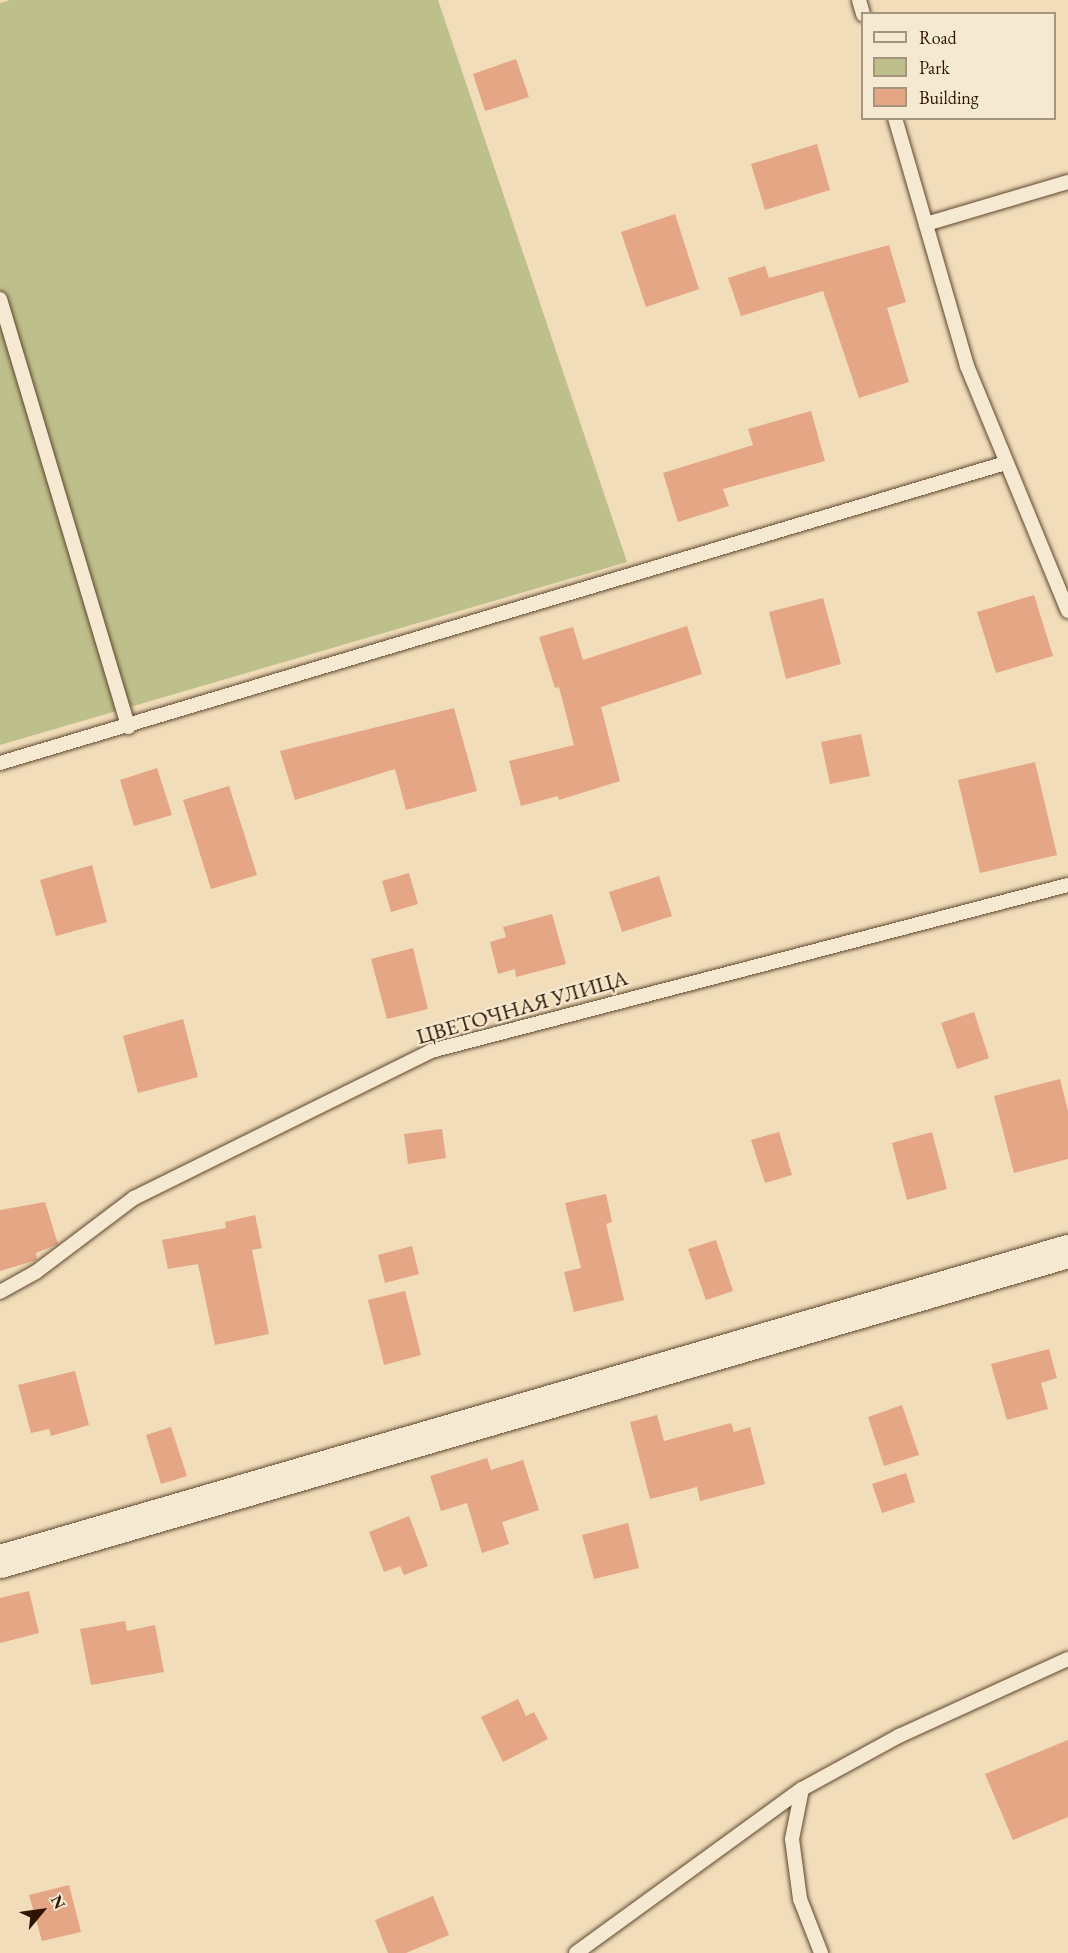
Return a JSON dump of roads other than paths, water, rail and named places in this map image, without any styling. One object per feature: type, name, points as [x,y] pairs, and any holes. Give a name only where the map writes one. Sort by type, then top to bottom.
[{"type":"street","points":[[0,1561],[1068,1251]]},
{"type":"lane","points":[[896,120],[967,366],[1068,611]]},
{"type":"lane","points":[[926,224],[1068,182]]},
{"type":"lane","points":[[0,299],[128,727]]},
{"type":"lane","points":[[0,763],[128,727],[1006,463]]},
{"type":"lane","name":"ЦВЕТОЧНАЯ УЛИЦА","points":[[0,1292],[36,1272],[134,1198],[431,1051],[1068,885]]},
{"type":"lane","points":[[576,1953],[802,1789],[899,1736],[1068,1659]]},
{"type":"lane","points":[[802,1789],[792,1839],[800,1899],[821,1953]]}]
